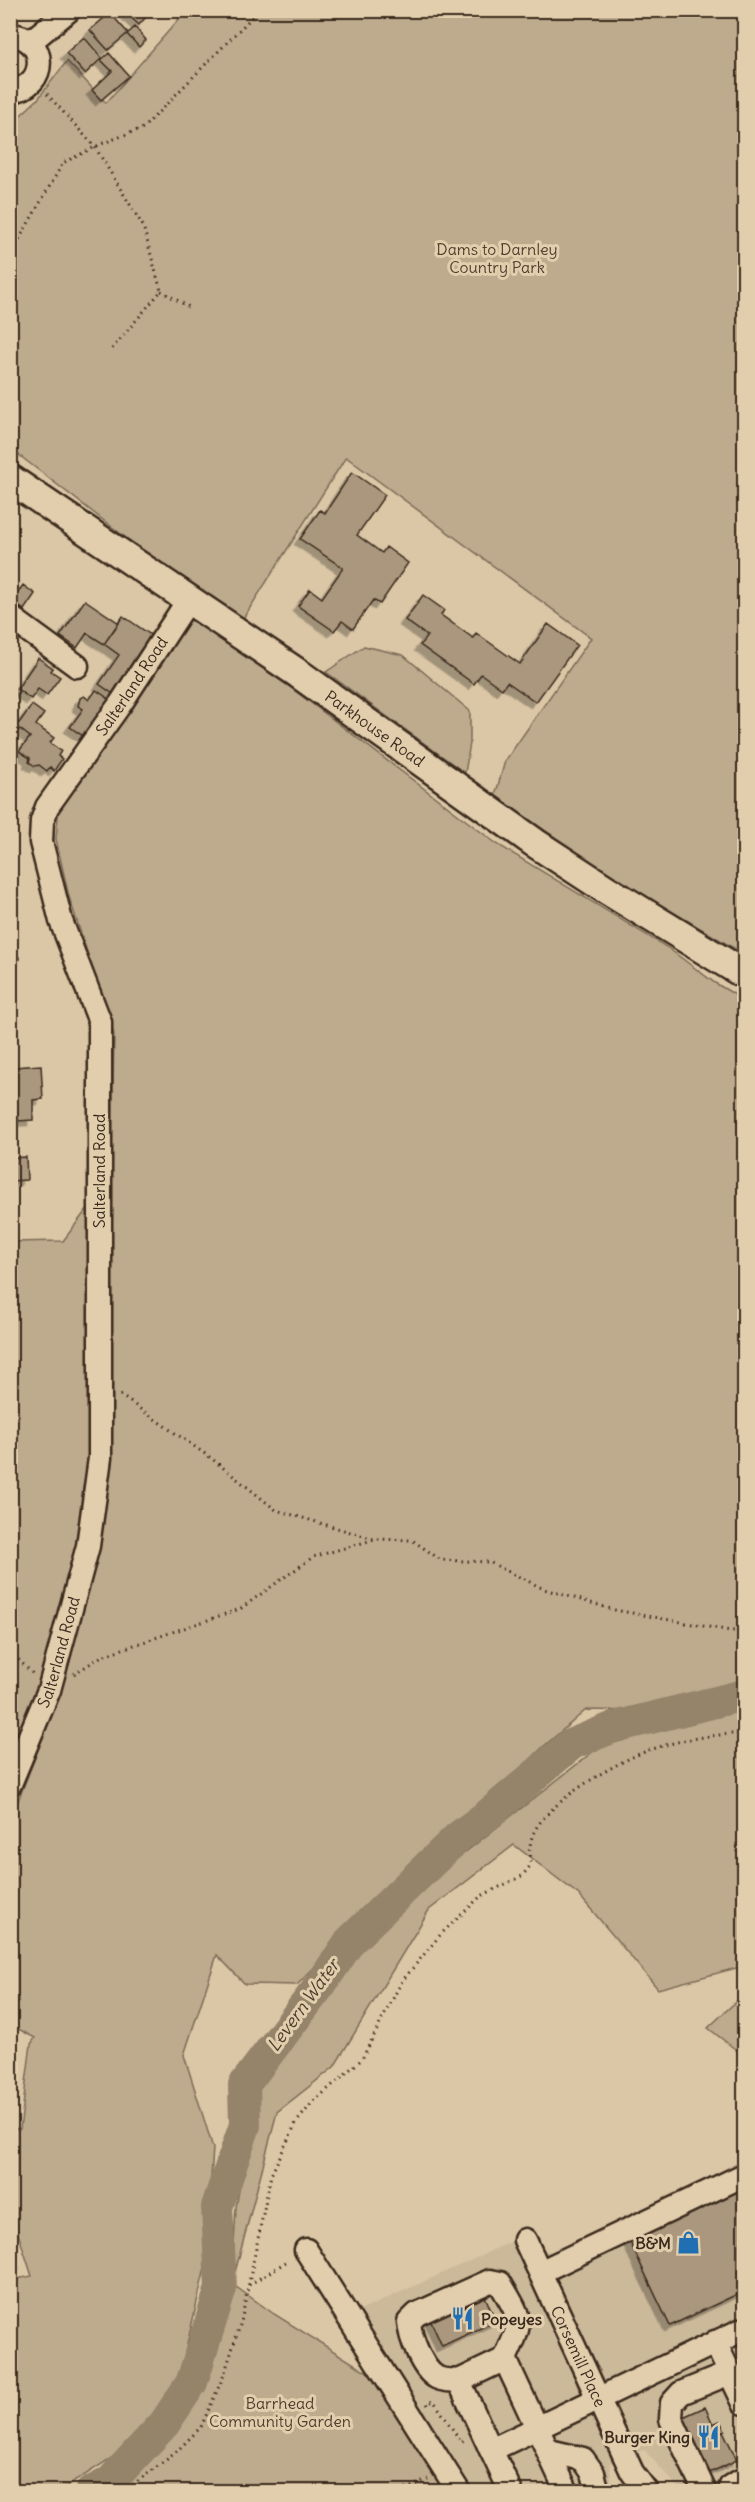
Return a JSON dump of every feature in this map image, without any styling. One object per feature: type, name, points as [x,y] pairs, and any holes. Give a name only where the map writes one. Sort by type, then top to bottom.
[{"type":"main road","name":"Parkhouse Road","points":[[10,478],[189,598],[379,730],[535,843],[744,974]]},
{"type":"street","points":[[11,91],[21,89],[33,80],[39,68],[36,50],[20,39],[69,10]]},
{"type":"street","name":"Salterland Road","points":[[10,1784],[49,1690],[88,1546],[100,1458],[100,1022],[62,921],[41,842],[42,821],[47,807],[103,729],[189,598]]},
{"type":"street","points":[[10,618],[77,666]]},
{"type":"street","points":[[540,2272],[744,2175]]},
{"type":"street","name":"Corsemill Place","points":[[525,2240],[598,2399],[633,2482],[647,2492]]},
{"type":"street","points":[[306,2250],[459,2492]]},
{"type":"street","points":[[490,2281],[500,2283],[519,2317],[517,2333],[505,2359],[459,2381],[438,2379],[428,2371],[424,2363],[405,2357],[395,2337],[396,2327],[409,2322],[417,2314],[490,2281]]},
{"type":"street","points":[[491,2450],[744,2329]]},
{"type":"street","points":[[715,2342],[744,2403]]},
{"type":"street","points":[[505,2359],[567,2492]]},
{"type":"street","points":[[705,2492],[671,2419],[672,2403],[681,2393],[730,2373]]},
{"type":"street","points":[[459,2381],[511,2492]]},
{"type":"street","points":[[549,2451],[583,2459],[592,2473],[598,2492]]},
{"type":"path","points":[[10,255],[63,164],[95,147],[143,128],[259,10]]},
{"type":"path","points":[[33,80],[95,147],[144,226],[161,291],[191,308]]},
{"type":"path","points":[[111,350],[161,291]]},
{"type":"path","points":[[99,1380],[211,1458],[276,1510],[376,1539],[412,1540],[441,1560],[489,1562],[544,1589],[615,1610],[731,1631],[744,1630]]},
{"type":"path","points":[[10,1651],[49,1690],[102,1656],[240,1609],[314,1557],[376,1539]]},
{"type":"path","points":[[123,2492],[174,2454],[201,2427],[224,2375],[241,2322],[271,2175],[296,2123],[312,2103],[362,2059],[402,1981],[441,1934],[481,1896],[522,1876],[530,1866],[529,1850],[534,1833],[549,1812],[602,1773],[650,1750],[704,1736],[744,1733]]},
{"type":"path","points":[[248,2285],[306,2250]]},
{"type":"path","points":[[400,2492],[446,2470]]},
{"type":"shaded area","points":[[744,2168],[744,2491],[682,2491],[644,2450],[610,2463],[612,2491],[467,2491],[353,2314],[530,2233],[545,2250],[555,2254]]},
{"type":"green space","name":"Dams to Darnley Country Park","points":[[186,11],[744,11],[744,954],[613,877],[495,796],[505,761],[591,638],[346,457],[239,625],[11,449],[11,124],[37,100],[67,61],[106,103]]},
{"type":"green space","points":[[194,614],[497,844],[668,948],[715,983],[744,1000],[744,1681],[638,1711],[586,1710],[543,1747],[472,1817],[419,1860],[297,1985],[245,1984],[217,1955],[184,2055],[213,2148],[205,2268],[184,2357],[171,2397],[113,2457],[60,2491],[11,2491],[11,2280],[32,2276],[11,2212],[11,2128],[20,2129],[31,2044],[35,2038],[11,2025],[10,1821],[44,1735],[106,1467],[114,1034],[69,897],[56,839],[59,806]]},
{"type":"green space","points":[[364,646],[403,655],[470,711],[470,743],[465,773],[326,672]]},
{"type":"green space","points":[[94,1200],[92,1485],[54,1653],[11,1759],[11,1242],[63,1241]]},
{"type":"green space","points":[[744,1707],[744,1966],[658,1989],[579,1895],[514,1845],[429,1910],[334,2067],[277,2112],[232,2284],[236,2207],[257,2092],[351,1958],[430,1880],[599,1747]]},
{"type":"green space","points":[[744,1994],[744,2056],[708,2028]]},
{"type":"green space","name":"Barrhead Community Garden","points":[[232,2284],[274,2314],[409,2398],[467,2491],[95,2492],[150,2456],[205,2385]]},
{"type":"building","points":[[123,10],[152,10],[139,25]]},
{"type":"building","points":[[110,13],[128,33],[108,50],[90,30]]},
{"type":"building","points":[[135,27],[146,40],[139,47],[127,34]]},
{"type":"building","points":[[84,37],[102,58],[85,74],[66,53]]},
{"type":"building","points":[[109,53],[129,76],[101,100],[92,90],[112,71],[101,60]]},
{"type":"building","points":[[352,472],[385,495],[357,535],[382,553],[386,547],[408,563],[380,604],[373,600],[353,629],[342,621],[334,631],[298,606],[310,589],[322,598],[343,568],[300,539],[320,510],[325,513]]},
{"type":"building","points":[[23,585],[35,594],[24,610],[12,601]]},
{"type":"building","points":[[423,595],[444,610],[441,615],[473,638],[476,633],[520,664],[548,624],[577,645],[536,702],[507,682],[502,689],[481,674],[474,684],[420,645],[427,636],[405,620]]},
{"type":"building","points":[[85,600],[119,623],[104,644],[87,633],[77,648],[60,636]]},
{"type":"building","points":[[123,616],[155,638],[116,696],[99,684],[119,655],[104,644]]},
{"type":"building","points":[[38,658],[53,668],[51,671],[60,677],[47,695],[38,689],[31,699],[17,689]]},
{"type":"building","points":[[96,690],[112,701],[86,738],[70,727],[83,709],[78,706],[80,698],[84,696],[89,700]]},
{"type":"building","points":[[32,705],[44,714],[36,725],[54,738],[50,743],[61,751],[58,756],[62,759],[54,771],[50,767],[47,771],[39,765],[35,766],[29,762],[30,758],[19,751],[30,737],[20,729],[10,738],[10,725],[19,723]]},
{"type":"building","points":[[10,944],[20,959],[10,966]]},
{"type":"building","points":[[41,1065],[43,1099],[33,1100],[33,1120],[18,1121],[16,1100],[10,1101],[11,1078],[15,1078],[14,1067]]},
{"type":"building","points":[[26,1157],[27,1180],[10,1181],[10,1158]]},
{"type":"building","points":[[744,2184],[744,2291],[670,2326],[629,2240]]},
{"type":"building","points":[[10,2237],[19,2269],[10,2271]]},
{"type":"building","name":"Popeyes","points":[[483,2292],[496,2321],[442,2346],[429,2317]]},
{"type":"building","name":"Burger King","points":[[705,2407],[713,2424],[720,2421],[725,2430],[718,2433],[723,2431],[737,2460],[705,2475],[681,2418]]},
{"type":"waterway","name":"Levern Water","points":[[91,2492],[110,2482],[164,2424],[192,2382],[221,2288],[217,2207],[245,2125],[244,2085],[321,1984],[350,1941],[458,1837],[572,1744],[614,1727],[744,1695]]},
{"type":"place","name":"B&M","points":[[689,2243]]},
{"type":"place","name":"Popeyes","points":[[463,2319]]},
{"type":"place","name":"Burger King","points":[[708,2437]]}]
